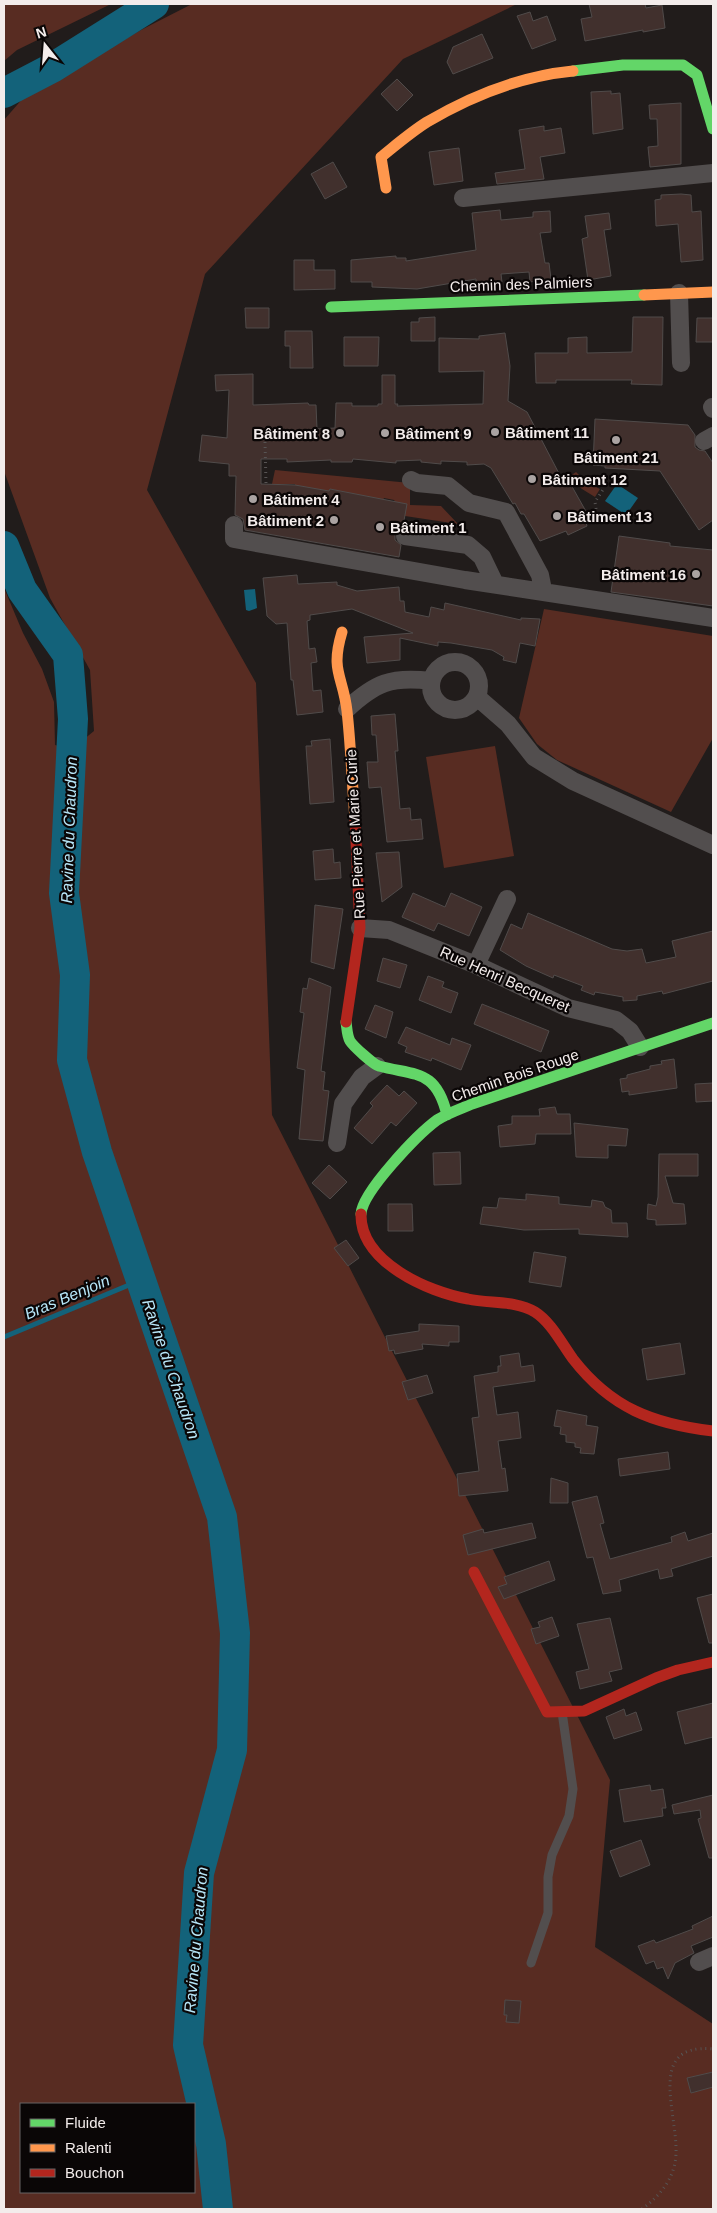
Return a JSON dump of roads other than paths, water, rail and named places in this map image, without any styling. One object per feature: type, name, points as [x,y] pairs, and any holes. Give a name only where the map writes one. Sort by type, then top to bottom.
[{"type":"street","points":[[386,188],[381,157],[427,122],[492,90],[552,73],[623,65],[682,65],[697,75],[713,129]]},
{"type":"street","points":[[463,198],[713,173]]},
{"type":"street","name":"Chemin des Palmiers","points":[[331,307],[713,292]]},
{"type":"street","points":[[679,293],[681,363]]},
{"type":"street","points":[[411,480],[417,483],[448,486],[468,503],[506,512],[540,575],[543,590]]},
{"type":"street","points":[[234,525],[234,540],[494,584],[543,590],[713,618]]},
{"type":"street","points":[[405,536],[468,545],[482,557],[494,584]]},
{"type":"street","name":"Rue Pierre et Marie Curie","points":[[342,632],[336,652],[336,669],[347,710],[360,898],[360,928],[346,1021],[349,1040],[377,1066]]},
{"type":"street","points":[[457,662],[469,666],[477,674],[480,686],[477,697],[469,706],[458,710],[447,709],[437,703],[431,692],[431,681],[436,670],[446,663],[457,662]]},
{"type":"street","points":[[347,710],[372,687],[387,682],[416,679],[431,681]]},
{"type":"street","points":[[477,697],[508,724],[534,757],[565,776],[713,845]]},
{"type":"street","points":[[476,965],[508,899]]},
{"type":"street","name":"Rue Henri Becqueret","points":[[360,928],[389,930],[476,965],[568,1008],[616,1020],[630,1031],[640,1048]]},
{"type":"street","name":"Chemin Bois Rouge","points":[[713,1024],[447,1115],[423,1132],[368,1194],[359,1211],[358,1222],[364,1240],[371,1248],[410,1278],[446,1294],[468,1300],[518,1306],[531,1310],[542,1317],[562,1345],[601,1390],[632,1411],[652,1420],[713,1431]]},
{"type":"street","points":[[337,1143],[343,1104],[362,1077],[377,1066],[401,1068],[428,1080],[439,1090],[447,1115]]},
{"type":"street","points":[[474,1572],[547,1712],[584,1711],[656,1678],[678,1670],[713,1662]]},
{"type":"lane","points":[[530,1962],[548,1914],[550,1862],[569,1816],[573,1789],[562,1712]]},
{"type":"water","points":[[617,484],[638,498],[626,515],[605,501]]},
{"type":"water","points":[[255,589],[257,608],[249,611],[246,610],[244,590]]},
{"type":"waterway","name":"Ravine du Chaudron","points":[[4,93],[52,68],[154,4]]},
{"type":"waterway","name":"Ravine du Chaudron","points":[[4,546],[22,590],[68,655],[73,719],[64,893],[75,975],[72,1060],[97,1152],[222,1517],[235,1633],[232,1750],[199,1873],[188,2045],[211,2144],[218,2209]]},
{"type":"waterway","name":"Bras Benjoin","points":[[4,1337],[141,1280]]},
{"type":"place","name":"Bâtiment 11","points":[[495,432]]},
{"type":"place","name":"Bâtiment 8","points":[[340,433]]},
{"type":"place","name":"Bâtiment 9","points":[[385,433]]},
{"type":"place","name":"Bâtiment 21","points":[[616,440]]},
{"type":"place","name":"Bâtiment 12","points":[[532,479]]},
{"type":"place","name":"Bâtiment 4","points":[[253,499]]},
{"type":"place","name":"Bâtiment 13","points":[[557,516]]},
{"type":"place","name":"Bâtiment 2","points":[[334,520]]},
{"type":"place","name":"Bâtiment 1","points":[[380,527]]},
{"type":"place","name":"Bâtiment 16","points":[[696,574]]}]
